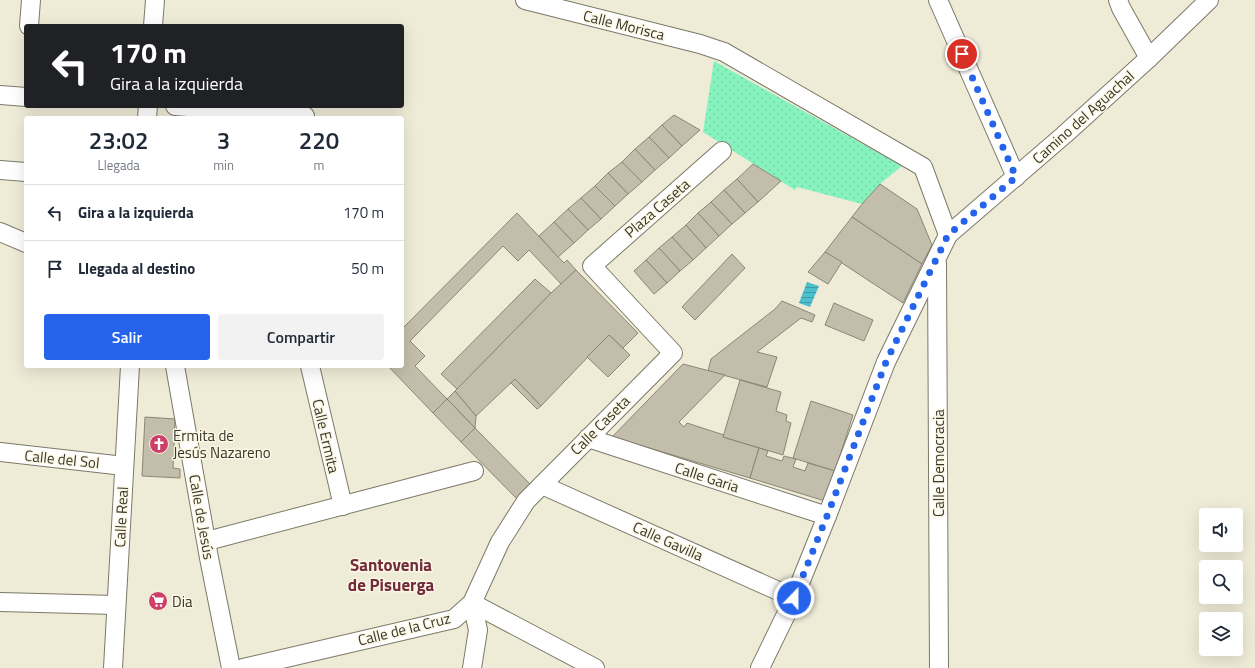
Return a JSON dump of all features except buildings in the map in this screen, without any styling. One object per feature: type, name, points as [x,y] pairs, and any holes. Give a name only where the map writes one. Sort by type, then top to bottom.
[{"type":"street","points":[[29,24],[31,0]]},
{"type":"street","points":[[153,24],[155,0]]},
{"type":"street","name":"Calle Morisca","points":[[526,0],[700,44],[724,52],[923,167],[948,235]]},
{"type":"street","points":[[938,0],[1016,177]]},
{"type":"street","points":[[1118,0],[1149,58]]},
{"type":"street","name":"Camino del Aguachal","points":[[760,668],[794,598],[886,362],[948,235],[1064,135],[1149,58],[1209,0]]},
{"type":"street","points":[[0,95],[24,93]]},
{"type":"street","points":[[201,108],[305,116]]},
{"type":"street","name":"Plaza Caseta","points":[[592,266],[722,151]]},
{"type":"street","points":[[0,170],[24,172]]},
{"type":"street","points":[[0,232],[24,242]]},
{"type":"street","name":"Calle Democracia","points":[[937,259],[939,668]]},
{"type":"street","name":"Calle Caseta","points":[[472,603],[500,542],[526,501],[673,353],[592,266]]},
{"type":"street","name":"Calle Real","points":[[113,668],[130,368]]},
{"type":"street","name":"Calle de Jesús","points":[[175,368],[231,668]]},
{"type":"street","name":"Calle Ermita","points":[[310,368],[343,506]]},
{"type":"street","name":"Calle Garia","points":[[588,438],[827,516]]},
{"type":"street","name":"Calle del Sol","points":[[0,452],[124,466]]},
{"type":"street","points":[[207,541],[474,471]]},
{"type":"street","name":"Calle Gavilla","points":[[542,485],[794,598]]},
{"type":"street","points":[[0,602],[116,605]]},
{"type":"street","points":[[472,603],[478,630],[472,668]]},
{"type":"street","points":[[472,603],[595,668]]},
{"type":"street","name":"Calle de la Cruz","points":[[243,668],[454,619],[472,603]]},
{"type":"green space","points":[[714,61],[902,166],[880,184],[862,204],[797,187],[795,190],[703,132]]},
{"type":"water","points":[[807,282],[819,286],[810,307],[799,303]]},
{"type":"place","name":"Ermita de Jesús Nazareno","points":[[159,444]]},
{"type":"place","name":"Dia","points":[[158,601]]},
{"type":"district","name":"Santovenia de Pisuerga","points":[[391,575]]},
{"type":"route","points":[[794,598],[886,362],[948,235],[1016,177],[962,54]]}]
